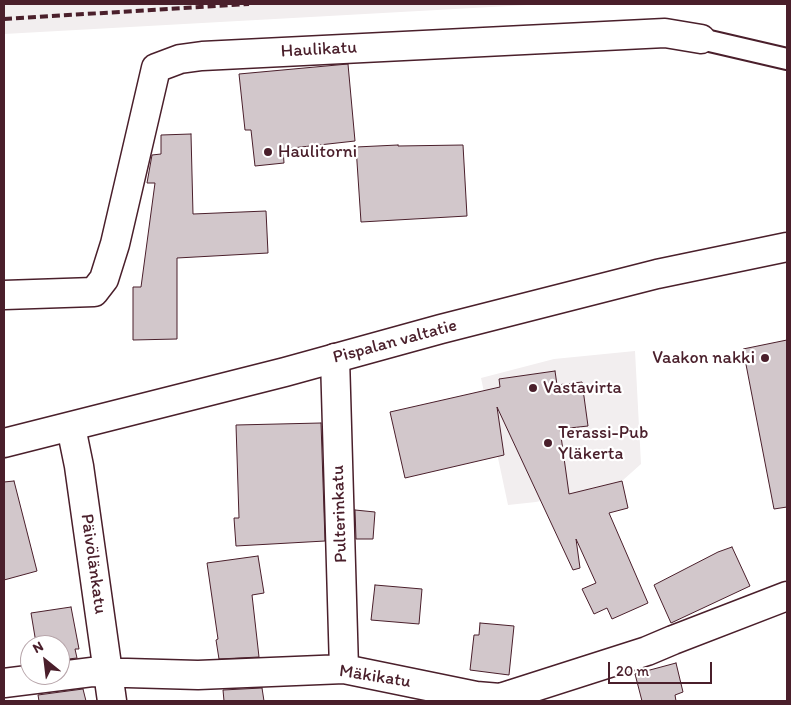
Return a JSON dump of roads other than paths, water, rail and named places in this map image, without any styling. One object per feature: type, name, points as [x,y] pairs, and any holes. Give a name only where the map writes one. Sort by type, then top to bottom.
[{"type":"street","name":"Haulikatu","points":[[4,295],[94,292],[104,279],[115,244],[156,68],[180,59],[202,56],[665,32],[701,39]]},
{"type":"street","name":"Pispalan valtatie","points":[[4,443],[657,274],[787,247]]},
{"type":"street","name":"Pulterinkatu","points":[[335,358],[344,669]]},
{"type":"street","name":"Päivölänkatu","points":[[71,427],[79,466],[112,701]]},
{"type":"street","name":"Mäkikatu","points":[[4,683],[92,672],[198,675],[344,669],[476,696],[500,698],[647,652],[787,596]]},
{"type":"lane","points":[[701,39],[787,59]]},
{"type":"railway","points":[[4,19],[249,4]]},
{"type":"place","name":"Haulitorni","points":[[268,152]]},
{"type":"place","name":"Vaakon nakki","points":[[765,358]]},
{"type":"place","name":"Vastavirta","points":[[533,388]]},
{"type":"place","name":"Terassi-Pub Yläkerta","points":[[548,443]]}]
